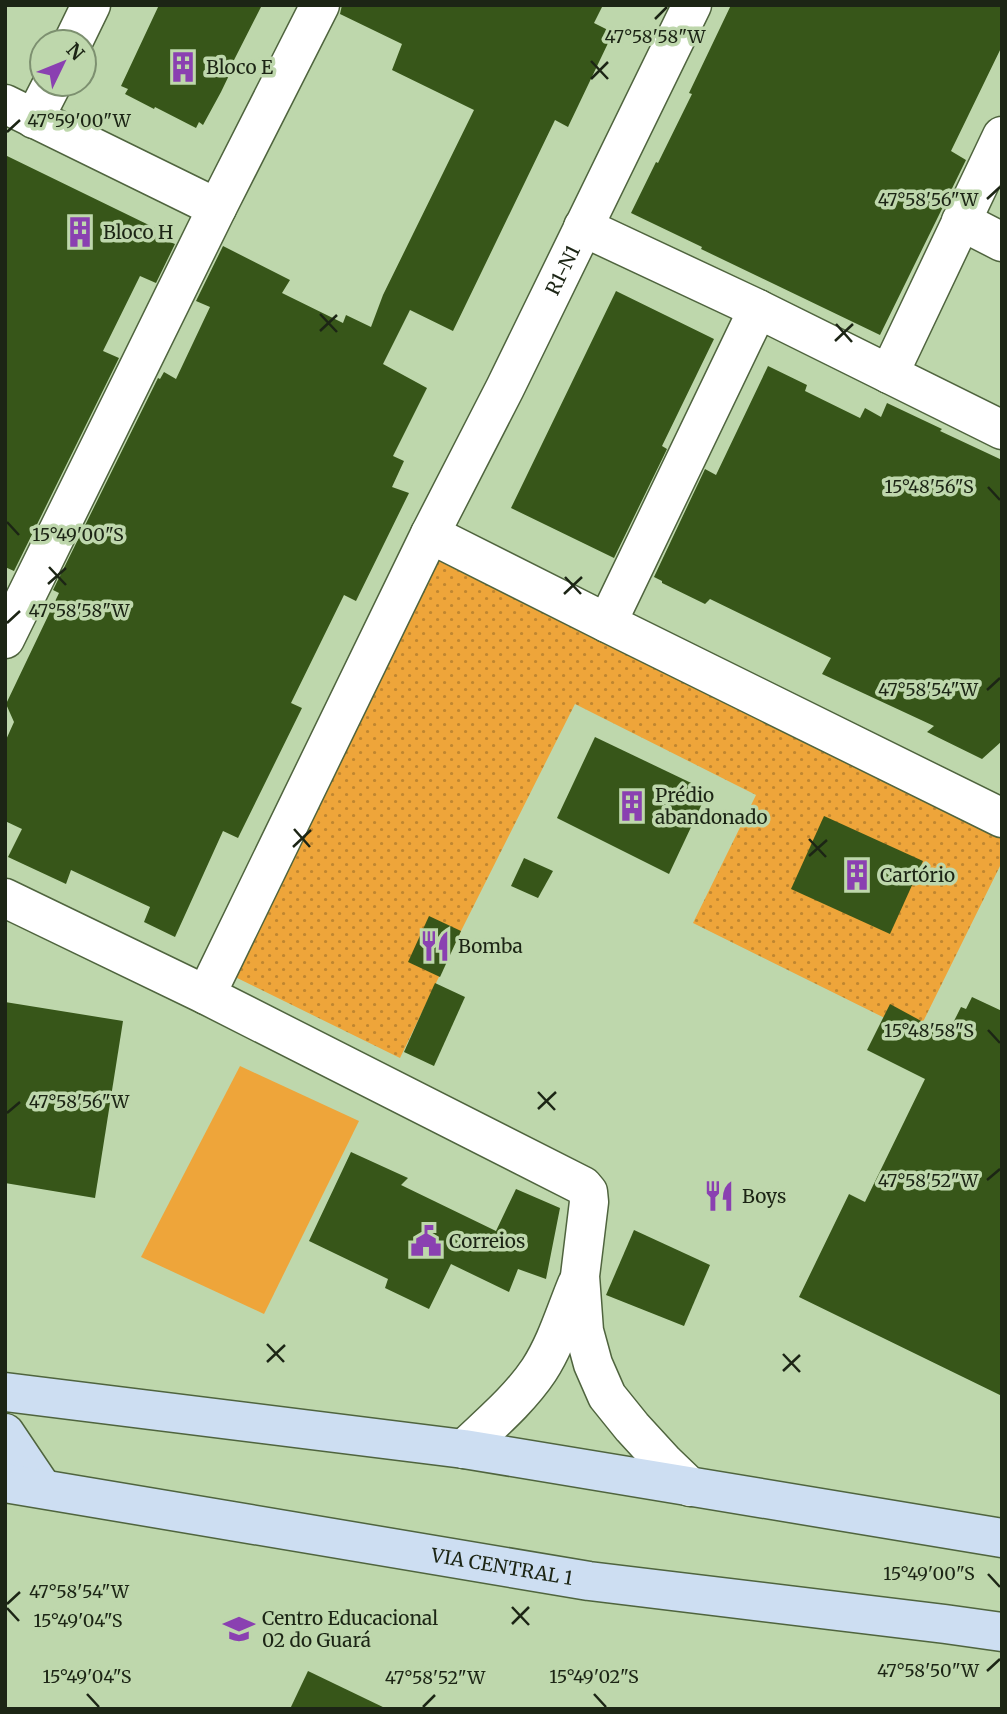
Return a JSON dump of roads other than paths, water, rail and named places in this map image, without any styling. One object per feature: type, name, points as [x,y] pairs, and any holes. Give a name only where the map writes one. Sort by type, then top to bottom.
[{"type":"main road","points":[[5,1392],[464,1449],[1002,1538]]},
{"type":"main road","points":[[5,1433],[23,1485]]},
{"type":"main road","name":"VIA CENTRAL 1","points":[[23,1485],[589,1581],[1002,1632]]},
{"type":"street","points":[[80,28],[92,5]]},
{"type":"street","points":[[5,639],[320,5]]},
{"type":"street","name":"R1-N1","points":[[206,995],[692,5]]},
{"type":"street","points":[[36,98],[20,112],[217,208]]},
{"type":"street","points":[[889,374],[1002,136]]},
{"type":"street","points":[[961,221],[1002,242]]},
{"type":"street","points":[[583,227],[758,309],[1002,430]]},
{"type":"street","points":[[607,623],[758,309]]},
{"type":"street","points":[[430,534],[1002,818]]},
{"type":"street","points":[[5,898],[206,995],[583,1186],[588,1192],[589,1202],[580,1276],[584,1331],[593,1364],[607,1395],[632,1427],[690,1487]]},
{"type":"street","points":[[464,1449],[510,1406],[541,1367],[554,1343],[580,1276]]},
{"type":"place","name":"Bloco E","points":[[183,67]]},
{"type":"place","name":"Bloco H","points":[[80,232]]},
{"type":"place","name":"Prédio abandonado","points":[[632,806]]},
{"type":"place","name":"Cartório","points":[[857,875]]},
{"type":"place","name":"Bomba","points":[[435,946]]},
{"type":"place","name":"Boys","points":[[719,1196]]},
{"type":"place","name":"Correios","points":[[426,1241]]},
{"type":"place","name":"Centro Educacional 02 do Guará","points":[[239,1629]]}]
